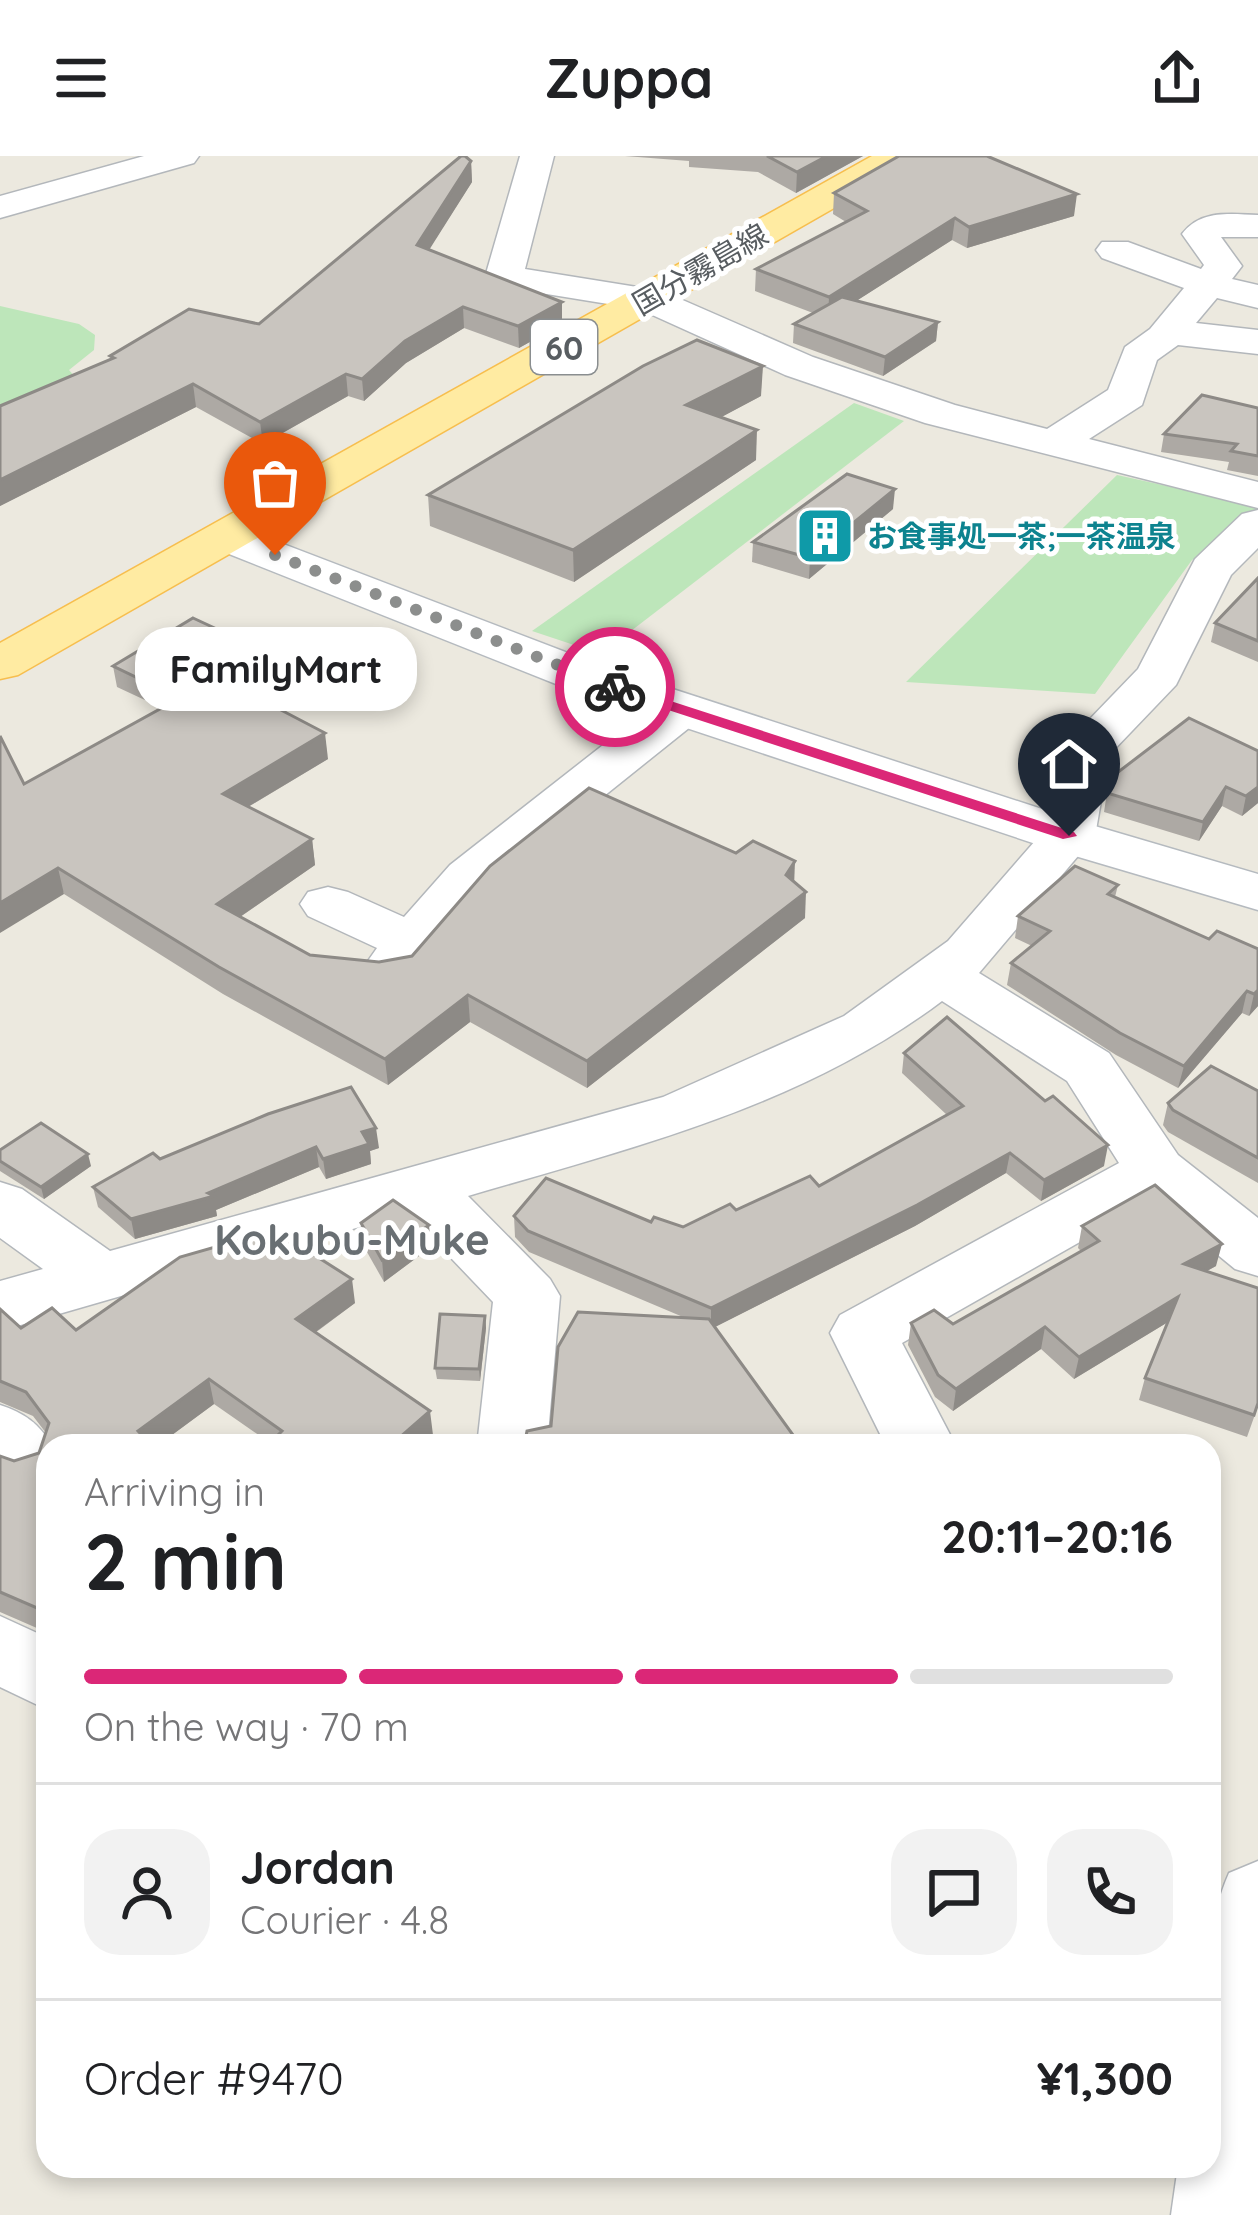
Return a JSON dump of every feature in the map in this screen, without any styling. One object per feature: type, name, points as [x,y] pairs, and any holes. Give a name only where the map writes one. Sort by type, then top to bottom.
[{"type":"main road","name":"国分霧島線","points":[[0,664],[231,538],[898,156]]},
{"type":"street","points":[[0,207],[182,156]]},
{"type":"street","points":[[537,156],[504,278],[648,299],[799,366],[940,414],[1258,495]]},
{"type":"street","points":[[1054,443],[1126,396],[1139,355],[1168,332],[1222,266],[1200,234],[1214,225],[1258,226]]},
{"type":"street","points":[[1114,250],[1258,297]]},
{"type":"street","points":[[1168,332],[1258,342]]},
{"type":"street","points":[[0,1306],[650,1122],[748,1086],[865,1030],[968,954],[1069,836],[1084,751],[1159,675],[1211,569],[1258,524]]},
{"type":"street","points":[[231,538],[584,677],[1069,836],[1258,892]]},
{"type":"street","points":[[328,904],[403,954],[469,878],[681,709]]},
{"type":"street","points":[[941,975],[1088,1067],[1156,1171],[1258,1252]]},
{"type":"street","points":[[916,1434],[864,1334],[1156,1171]]},
{"type":"street","points":[[420,1186],[527,1296],[513,1434]]},
{"type":"street","points":[[0,1205],[100,1276]]},
{"type":"street","points":[[1217,2215],[1258,1900]]},
{"type":"green space","points":[[0,306],[79,324],[95,335],[94,350],[69,370],[89,393],[0,430]]},
{"type":"green space","points":[[854,403],[904,421],[601,654],[532,631]]},
{"type":"green space","points":[[1117,475],[1258,506],[1258,521],[1192,560],[1095,694],[906,682]]},
{"type":"building","points":[[461,156],[471,161],[417,245],[562,302],[518,326],[463,307],[405,341],[362,379],[346,374],[260,422],[193,384],[0,480],[0,406],[114,358],[110,356],[189,309],[259,324]]},
{"type":"building","points":[[767,156],[827,156],[797,172]]},
{"type":"building","points":[[899,156],[987,156],[1077,194],[969,227],[955,218],[829,297],[756,269],[867,211],[834,193]]},
{"type":"building","points":[[842,297],[938,322],[885,357],[794,324]]},
{"type":"building","points":[[697,340],[763,366],[686,405],[757,430],[573,550],[428,495],[643,366]]},
{"type":"building","points":[[1202,395],[1258,408],[1258,456],[1231,451],[1237,444],[1164,434]]},
{"type":"building","points":[[847,474],[895,489],[810,558],[753,542]]},
{"type":"building","points":[[1258,578],[1258,641],[1215,623]]},
{"type":"building","points":[[193,618],[251,645],[171,694],[113,666]]},
{"type":"building","points":[[218,677],[325,733],[223,794],[312,839],[217,904],[310,955],[379,962],[412,956],[490,866],[589,788],[736,853],[753,841],[795,861],[786,875],[806,892],[587,1061],[468,995],[385,1059],[219,967],[58,868],[0,903],[0,736],[24,784]]},
{"type":"building","points":[[1189,718],[1258,751],[1258,787],[1246,796],[1226,787],[1203,822],[1107,793],[1109,779]]},
{"type":"building","points":[[1075,866],[1118,885],[1108,894],[1209,939],[1217,931],[1258,949],[1258,990],[1254,994],[1247,991],[1184,1066],[1120,1033],[1011,963],[1050,931],[1018,916]]},
{"type":"building","points":[[947,1017],[1045,1101],[1053,1096],[1108,1145],[1044,1180],[1010,1153],[711,1308],[528,1231],[514,1216],[546,1178],[651,1222],[654,1217],[683,1227],[730,1204],[736,1210],[810,1176],[819,1186],[963,1106],[904,1053]]},
{"type":"building","points":[[1211,1066],[1258,1091],[1258,1158],[1168,1103]]},
{"type":"building","points":[[351,1087],[376,1128],[362,1132],[369,1144],[323,1159],[316,1147],[208,1193],[214,1196],[131,1219],[93,1187],[153,1153],[160,1159],[268,1114]]},
{"type":"building","points":[[41,1123],[88,1154],[41,1187],[0,1161],[0,1150]]},
{"type":"building","points":[[1155,1185],[1222,1244],[1184,1264],[1258,1288],[1258,1403],[1254,1415],[1145,1378],[1178,1297],[1079,1357],[1045,1327],[956,1389],[938,1375],[911,1323],[934,1310],[953,1324],[1099,1241],[1082,1226]]},
{"type":"building","points":[[393,1200],[429,1225],[382,1260],[361,1223]]},
{"type":"building","points":[[275,1230],[352,1279],[296,1319],[430,1411],[404,1434],[279,1434],[282,1431],[209,1379],[138,1431],[141,1434],[45,1434],[49,1423],[26,1392],[0,1381],[0,1309],[21,1328],[52,1308],[76,1330],[180,1257]]},
{"type":"building","points":[[578,1312],[709,1319],[792,1434],[526,1434],[551,1426],[558,1347]]},
{"type":"building","points":[[440,1314],[485,1316],[479,1369],[435,1368]]},
{"type":"building","points":[[36,1454],[36,1607],[0,1592],[0,1456],[14,1461]]},
{"type":"way so far","points":[[275,555],[615,687]]},
{"type":"place","name":"お食事処一茶;一茶温泉","points":[[825,536]]},
{"type":"place","name":"FamilyMart","points":[[275,555]]},
{"type":"district","name":"Kokubu-Muke","points":[[352,1239]]},
{"type":"route","points":[[615,687],[1069,836]]}]
